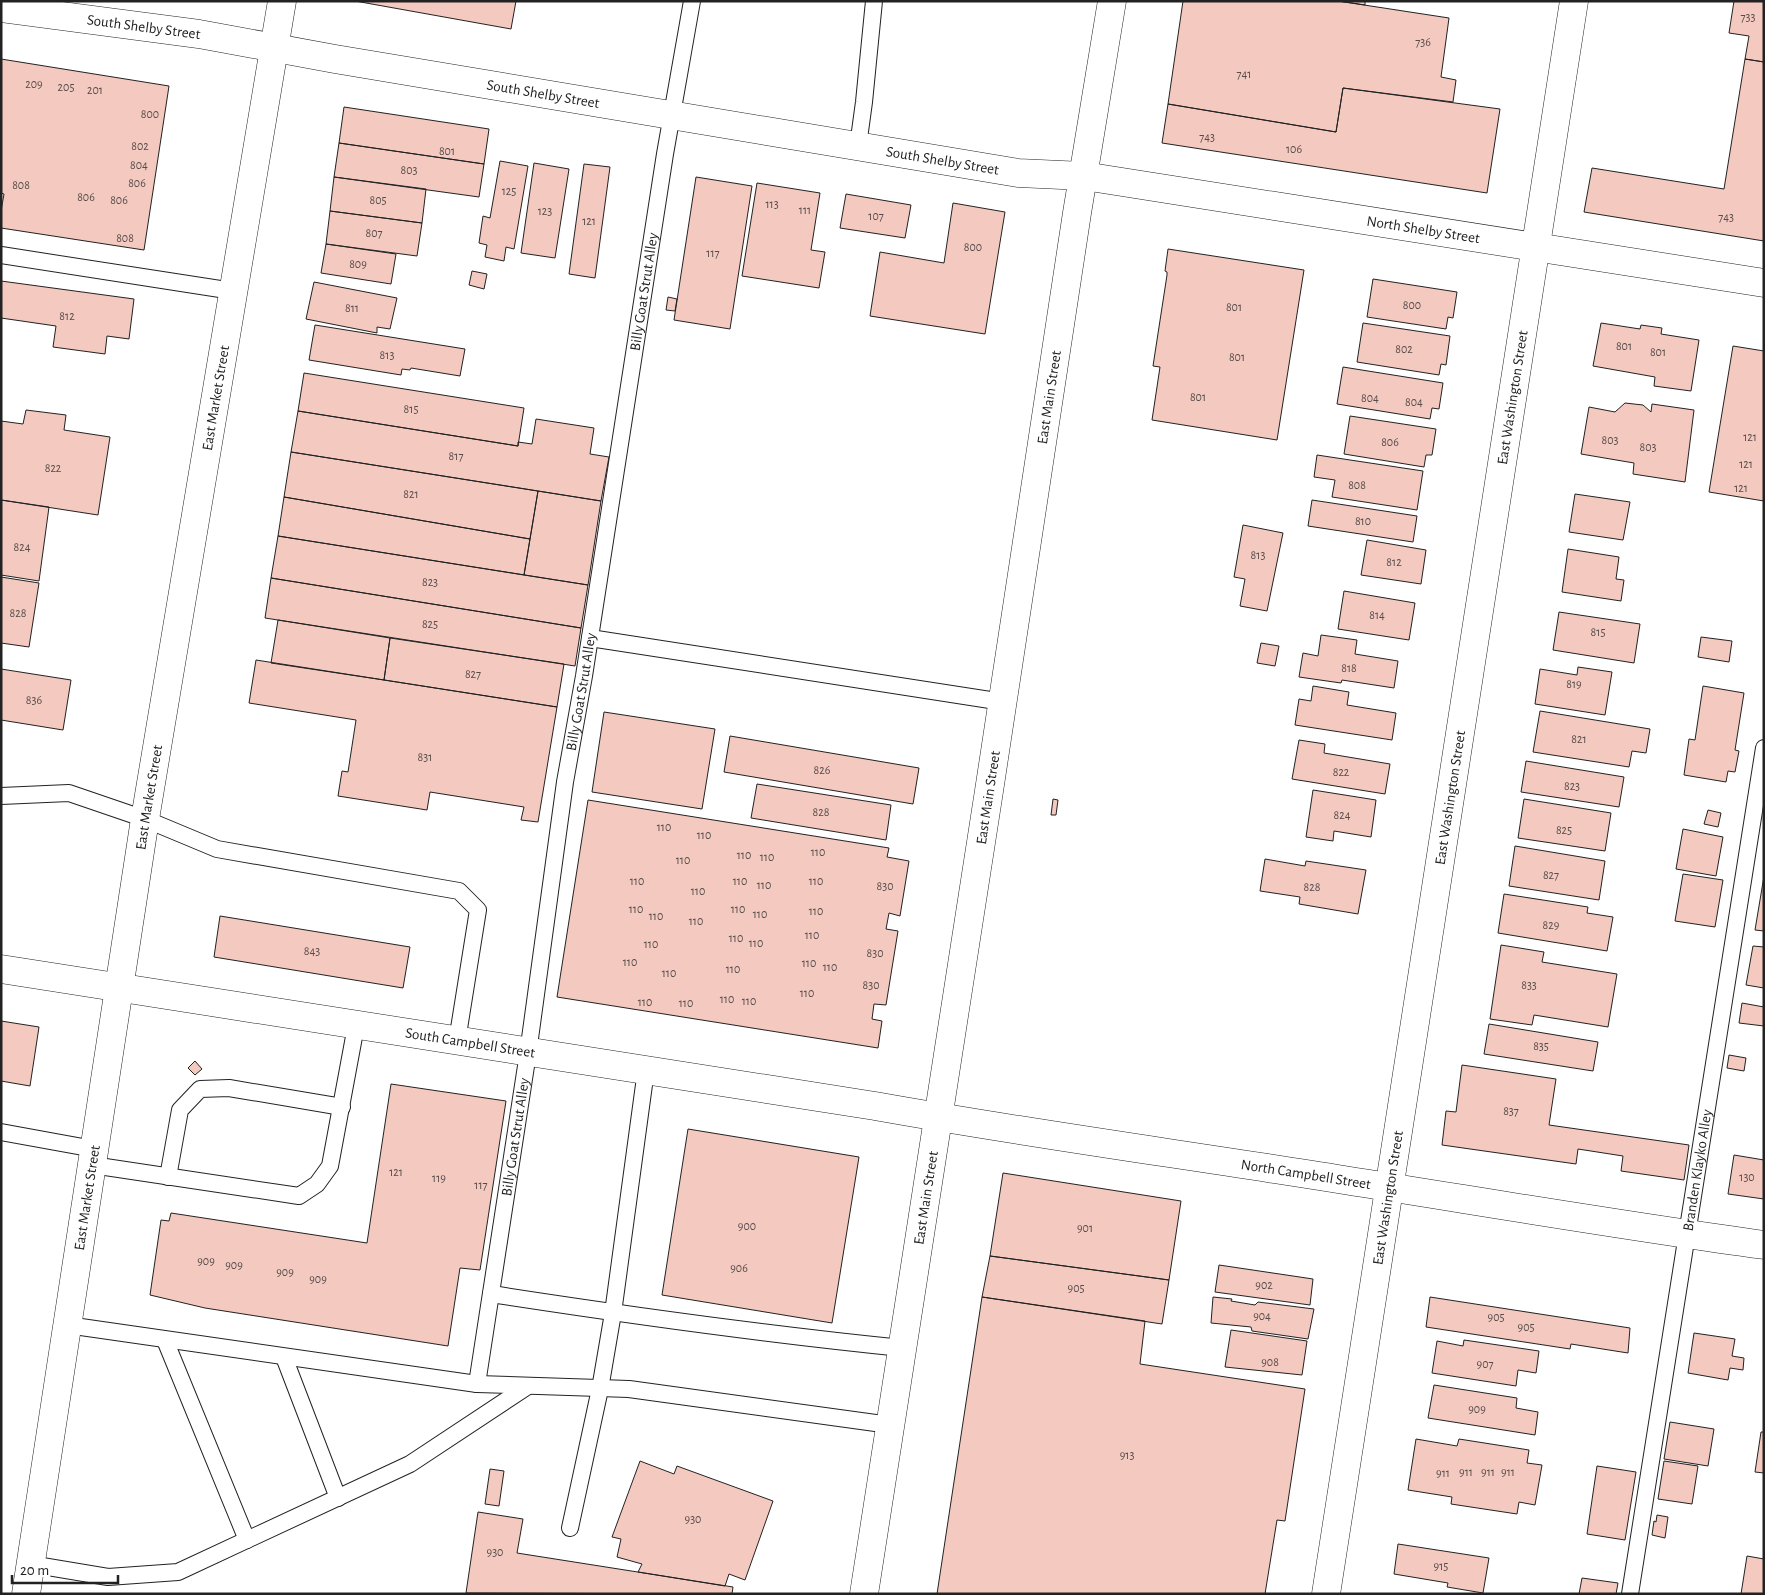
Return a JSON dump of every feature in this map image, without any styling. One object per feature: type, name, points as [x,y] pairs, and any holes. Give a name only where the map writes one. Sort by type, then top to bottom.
[{"type":"street","name":"East Market Street","points":[[26,1594],[114,1024],[118,987],[282,1]]},
{"type":"street","name":"East Main Street","points":[[864,1594],[1077,213],[1112,1]]},
{"type":"street","name":"East Washington Street","points":[[1326,1594],[1574,1]]},
{"type":"street","name":"South Shelby Street","points":[[1,8],[199,34],[1018,173],[1084,176]]},
{"type":"street","name":"North Shelby Street","points":[[1084,176],[1764,284]]},
{"type":"street","name":"South Campbell Street","points":[[1,969],[646,1070],[938,1118]]},
{"type":"street","name":"North Campbell Street","points":[[938,1118],[1687,1235],[1764,1245]]},
{"type":"lane","name":"Billy Goat Strut Alley","points":[[477,1384],[528,1053],[565,782],[590,638],[692,1]]},
{"type":"lane","points":[[858,146],[874,1]]},
{"type":"lane","points":[[1,255],[233,291]]},
{"type":"lane","points":[[590,638],[1002,702]]},
{"type":"lane","name":"Branden Klayko Alley","points":[[1630,1594],[1764,748]]},
{"type":"lane","points":[[1,796],[69,793],[145,819],[217,849],[459,890],[478,910],[457,1041]]},
{"type":"lane","points":[[1,1132],[168,1176],[300,1196],[317,1184],[330,1166],[356,1026]]},
{"type":"lane","points":[[570,1528],[600,1389],[613,1313],[646,1070]]},
{"type":"lane","points":[[168,1176],[180,1110],[200,1089],[229,1088],[342,1107]]},
{"type":"lane","points":[[491,1294],[789,1337],[902,1348]]},
{"type":"lane","points":[[67,1326],[477,1384],[629,1389],[890,1425]]},
{"type":"lane","points":[[165,1340],[247,1540]]},
{"type":"lane","points":[[284,1357],[338,1498]]},
{"type":"lane","points":[[30,1564],[108,1577],[178,1572],[410,1464],[528,1386]]},
{"type":"building","points":[[355,1],[516,1],[511,29]]},
{"type":"building","points":[[1183,1],[1338,1],[1449,18],[1441,77],[1456,80],[1453,102],[1343,88],[1336,132],[1168,104]]},
{"type":"building","points":[[1338,1],[1365,1],[1365,5]]},
{"type":"building","points":[[1734,1],[1764,1],[1764,62],[1745,59],[1749,36],[1729,33]]},
{"type":"building","points":[[1,59],[169,86],[144,250],[1,228],[4,194],[1,193]]},
{"type":"building","points":[[1745,59],[1764,62],[1764,241],[1584,212],[1592,168],[1724,189]]},
{"type":"building","points":[[1343,88],[1500,109],[1487,193],[1162,143],[1168,104],[1336,132]]},
{"type":"building","points":[[344,107],[489,129],[484,164],[339,143]]},
{"type":"building","points":[[339,143],[484,164],[479,197],[334,177]]},
{"type":"building","points":[[500,161],[528,166],[514,249],[506,247],[504,261],[485,257],[487,245],[479,243],[483,216],[490,218]]},
{"type":"building","points":[[534,163],[569,169],[555,258],[521,253]]},
{"type":"building","points":[[584,164],[610,167],[595,278],[569,274]]},
{"type":"building","points":[[334,177],[426,189],[422,223],[330,211]]},
{"type":"building","points":[[696,177],[752,186],[730,329],[674,320]]},
{"type":"building","points":[[757,183],[820,193],[811,250],[825,252],[819,288],[742,276]]},
{"type":"building","points":[[846,194],[911,205],[905,238],[840,228]]},
{"type":"building","points":[[953,203],[1005,212],[985,334],[870,316],[880,252],[944,263]]},
{"type":"building","points":[[330,211],[422,223],[417,256],[326,244]]},
{"type":"building","points":[[326,244],[396,254],[391,284],[321,273]]},
{"type":"building","points":[[1168,249],[1304,270],[1277,440],[1152,420],[1160,367],[1153,366],[1167,275],[1165,271]]},
{"type":"building","points":[[472,271],[487,274],[484,289],[469,285]]},
{"type":"building","points":[[1373,279],[1457,292],[1453,318],[1448,317],[1446,329],[1367,317]]},
{"type":"building","points":[[1,281],[134,299],[129,339],[107,336],[105,354],[53,347],[56,326],[1,318]]},
{"type":"building","points":[[314,282],[397,298],[390,329],[377,327],[377,333],[306,319]]},
{"type":"building","points":[[668,297],[677,299],[675,311],[666,310]]},
{"type":"building","points":[[1363,323],[1450,336],[1446,365],[1441,364],[1439,375],[1357,362]]},
{"type":"building","points":[[1601,323],[1640,329],[1641,325],[1662,328],[1661,334],[1699,340],[1691,391],[1654,386],[1655,377],[1593,366]]},
{"type":"building","points":[[315,325],[465,349],[460,376],[411,368],[410,370],[402,369],[401,375],[309,360]]},
{"type":"building","points":[[1733,346],[1764,351],[1764,501],[1709,492]]},
{"type":"building","points":[[1343,367],[1443,383],[1439,409],[1432,408],[1430,419],[1337,404]]},
{"type":"building","points":[[304,373],[524,408],[518,446],[298,411]]},
{"type":"building","points":[[1625,403],[1643,405],[1651,412],[1652,404],[1694,410],[1685,482],[1633,474],[1634,463],[1581,454],[1589,407],[1615,412]]},
{"type":"building","points":[[26,410],[66,415],[64,430],[110,437],[98,515],[1,500],[1,421],[23,424]]},
{"type":"building","points":[[298,411],[518,446],[518,442],[532,444],[536,419],[594,428],[590,454],[609,457],[601,501],[291,452]]},
{"type":"building","points":[[1350,416],[1436,429],[1432,455],[1426,455],[1424,467],[1344,454]]},
{"type":"building","points":[[291,452],[538,491],[530,539],[284,497]]},
{"type":"building","points":[[1317,455],[1423,471],[1417,510],[1332,497],[1335,480],[1314,477]]},
{"type":"building","points":[[538,491],[601,501],[588,585],[524,575]]},
{"type":"building","points":[[1575,494],[1630,502],[1623,540],[1569,532]]},
{"type":"building","points":[[284,497],[530,539],[524,575],[278,536]]},
{"type":"building","points":[[1,500],[49,507],[39,581],[1,575]]},
{"type":"building","points":[[1312,500],[1417,516],[1413,542],[1308,526]]},
{"type":"building","points":[[1243,525],[1283,533],[1267,611],[1240,606],[1245,579],[1234,577]]},
{"type":"building","points":[[278,536],[588,585],[581,628],[271,578]]},
{"type":"building","points":[[1367,540],[1426,550],[1421,584],[1361,575]]},
{"type":"building","points":[[1568,549],[1619,557],[1616,579],[1624,580],[1621,601],[1562,592]]},
{"type":"building","points":[[1,577],[39,583],[29,647],[1,643]]},
{"type":"building","points":[[271,578],[581,628],[575,666],[265,618]]},
{"type":"building","points":[[1344,591],[1415,603],[1409,640],[1338,629]]},
{"type":"building","points":[[1559,612],[1640,624],[1634,663],[1553,650]]},
{"type":"building","points":[[278,620],[390,638],[384,680],[271,663]]},
{"type":"building","points":[[1321,635],[1357,640],[1355,654],[1398,661],[1394,688],[1342,680],[1341,683],[1299,677],[1303,653],[1318,656]]},
{"type":"building","points":[[1701,637],[1732,641],[1729,662],[1698,657]]},
{"type":"building","points":[[390,638],[564,664],[557,707],[384,680]]},
{"type":"building","points":[[1261,643],[1279,646],[1275,666],[1257,663]]},
{"type":"building","points":[[256,660],[557,707],[538,822],[521,820],[524,807],[430,792],[427,810],[338,796],[342,771],[348,772],[356,720],[249,703]]},
{"type":"building","points":[[1578,667],[1612,672],[1605,715],[1535,704],[1540,669],[1577,675]]},
{"type":"building","points":[[1,669],[71,680],[63,730],[1,720]]},
{"type":"building","points":[[1313,686],[1349,692],[1347,705],[1396,713],[1392,740],[1295,725],[1299,699],[1311,701]]},
{"type":"building","points":[[1703,686],[1744,693],[1735,750],[1739,751],[1735,772],[1728,771],[1726,782],[1684,775],[1689,739],[1695,740]]},
{"type":"building","points":[[1540,711],[1650,729],[1646,753],[1632,751],[1629,767],[1533,752]]},
{"type":"building","points":[[604,712],[715,729],[702,809],[592,792]]},
{"type":"building","points":[[730,736],[919,768],[913,804],[724,772]]},
{"type":"building","points":[[1299,740],[1325,744],[1324,753],[1390,764],[1385,794],[1292,779]]},
{"type":"building","points":[[1526,761],[1624,777],[1619,807],[1521,792]]},
{"type":"building","points":[[757,784],[891,805],[886,840],[751,818]]},
{"type":"building","points":[[1313,790],[1376,800],[1371,837],[1334,831],[1333,841],[1306,837]]},
{"type":"building","points":[[1053,799],[1058,800],[1056,815],[1051,815]]},
{"type":"building","points":[[1524,799],[1611,813],[1605,851],[1518,838]]},
{"type":"building","points":[[588,800],[889,848],[887,857],[909,861],[900,916],[889,913],[886,929],[898,931],[886,1005],[874,1004],[872,1019],[882,1021],[878,1048],[557,997]]},
{"type":"building","points":[[1708,810],[1721,813],[1718,827],[1704,824]]},
{"type":"building","points":[[1683,829],[1723,837],[1716,876],[1676,869]]},
{"type":"building","points":[[1515,846],[1605,861],[1599,900],[1509,886]]},
{"type":"building","points":[[1265,859],[1305,866],[1306,861],[1366,870],[1358,914],[1299,904],[1300,897],[1260,891]]},
{"type":"building","points":[[1683,874],[1723,880],[1715,927],[1675,921]]},
{"type":"building","points":[[1764,876],[1764,931],[1755,930]]},
{"type":"building","points":[[1504,894],[1588,907],[1587,913],[1613,917],[1607,951],[1498,933]]},
{"type":"building","points":[[220,916],[410,947],[403,988],[214,957]]},
{"type":"building","points":[[1501,945],[1544,952],[1542,962],[1617,974],[1608,1027],[1534,1015],[1532,1025],[1490,1019]]},
{"type":"building","points":[[1753,946],[1764,947],[1764,988],[1746,985]]},
{"type":"building","points":[[1742,1003],[1764,1007],[1764,1026],[1739,1023]]},
{"type":"building","points":[[1,1021],[39,1027],[30,1086],[1,1081]]},
{"type":"building","points":[[1489,1024],[1598,1042],[1593,1071],[1484,1054]]},
{"type":"building","points":[[1729,1055],[1746,1058],[1744,1071],[1727,1068]]},
{"type":"building","points":[[195,1061],[202,1069],[195,1075],[188,1068]]},
{"type":"building","points":[[1462,1065],[1556,1079],[1549,1125],[1689,1145],[1684,1180],[1621,1171],[1623,1156],[1578,1149],[1576,1164],[1442,1145],[1446,1111],[1456,1112]]},
{"type":"building","points":[[391,1084],[506,1101],[480,1270],[460,1268],[448,1346],[205,1308],[150,1295],[161,1220],[169,1221],[171,1213],[367,1243]]},
{"type":"building","points":[[688,1129],[859,1157],[832,1323],[662,1295]]},
{"type":"building","points":[[1734,1155],[1764,1160],[1764,1199],[1728,1194]]},
{"type":"building","points":[[1003,1173],[1181,1201],[1169,1280],[990,1256]]},
{"type":"building","points":[[990,1256],[1169,1280],[1162,1324],[982,1297]]},
{"type":"building","points":[[1219,1265],[1313,1279],[1310,1305],[1215,1292]]},
{"type":"building","points":[[982,1297],[1145,1321],[1140,1364],[1305,1389],[1285,1521],[1277,1520],[1265,1594],[937,1594]]},
{"type":"building","points":[[1213,1297],[1232,1299],[1231,1301],[1255,1305],[1258,1302],[1314,1309],[1308,1339],[1252,1331],[1251,1327],[1211,1323]]},
{"type":"building","points":[[1430,1297],[1630,1328],[1628,1353],[1571,1344],[1570,1349],[1426,1327]]},
{"type":"building","points":[[1231,1330],[1307,1341],[1302,1375],[1225,1367]]},
{"type":"building","points":[[1694,1333],[1735,1339],[1732,1356],[1744,1358],[1743,1370],[1730,1368],[1728,1380],[1688,1373]]},
{"type":"building","points":[[1464,1340],[1539,1351],[1536,1373],[1518,1370],[1516,1386],[1432,1373],[1437,1341],[1463,1346]]},
{"type":"building","points":[[1434,1385],[1517,1398],[1516,1408],[1538,1412],[1535,1435],[1428,1418]]},
{"type":"building","points":[[1670,1422],[1714,1429],[1708,1466],[1664,1459]]},
{"type":"building","points":[[1761,1432],[1764,1432],[1764,1473],[1755,1472]]},
{"type":"building","points":[[1416,1439],[1457,1446],[1459,1439],[1529,1450],[1527,1463],[1542,1465],[1535,1505],[1519,1502],[1517,1514],[1451,1504],[1452,1497],[1408,1490]]},
{"type":"building","points":[[640,1461],[674,1474],[677,1466],[773,1501],[745,1580],[729,1574],[725,1586],[638,1572],[642,1564],[617,1557],[621,1539],[612,1537]]},
{"type":"building","points":[[1664,1461],[1698,1466],[1692,1504],[1658,1499]]},
{"type":"building","points":[[1597,1466],[1636,1472],[1625,1540],[1587,1534]]},
{"type":"building","points":[[490,1469],[504,1471],[499,1506],[485,1504]]},
{"type":"building","points":[[478,1512],[523,1519],[517,1553],[733,1587],[732,1594],[466,1593]]},
{"type":"building","points":[[1657,1515],[1668,1517],[1665,1538],[1652,1535]]},
{"type":"building","points":[[1398,1544],[1489,1558],[1483,1593],[1447,1587],[1448,1583],[1394,1574]]},
{"type":"building","points":[[1747,1556],[1764,1559],[1764,1594],[1741,1594]]},
{"type":"building","points":[[1582,1578],[1618,1583],[1616,1594],[1579,1594]]}]
